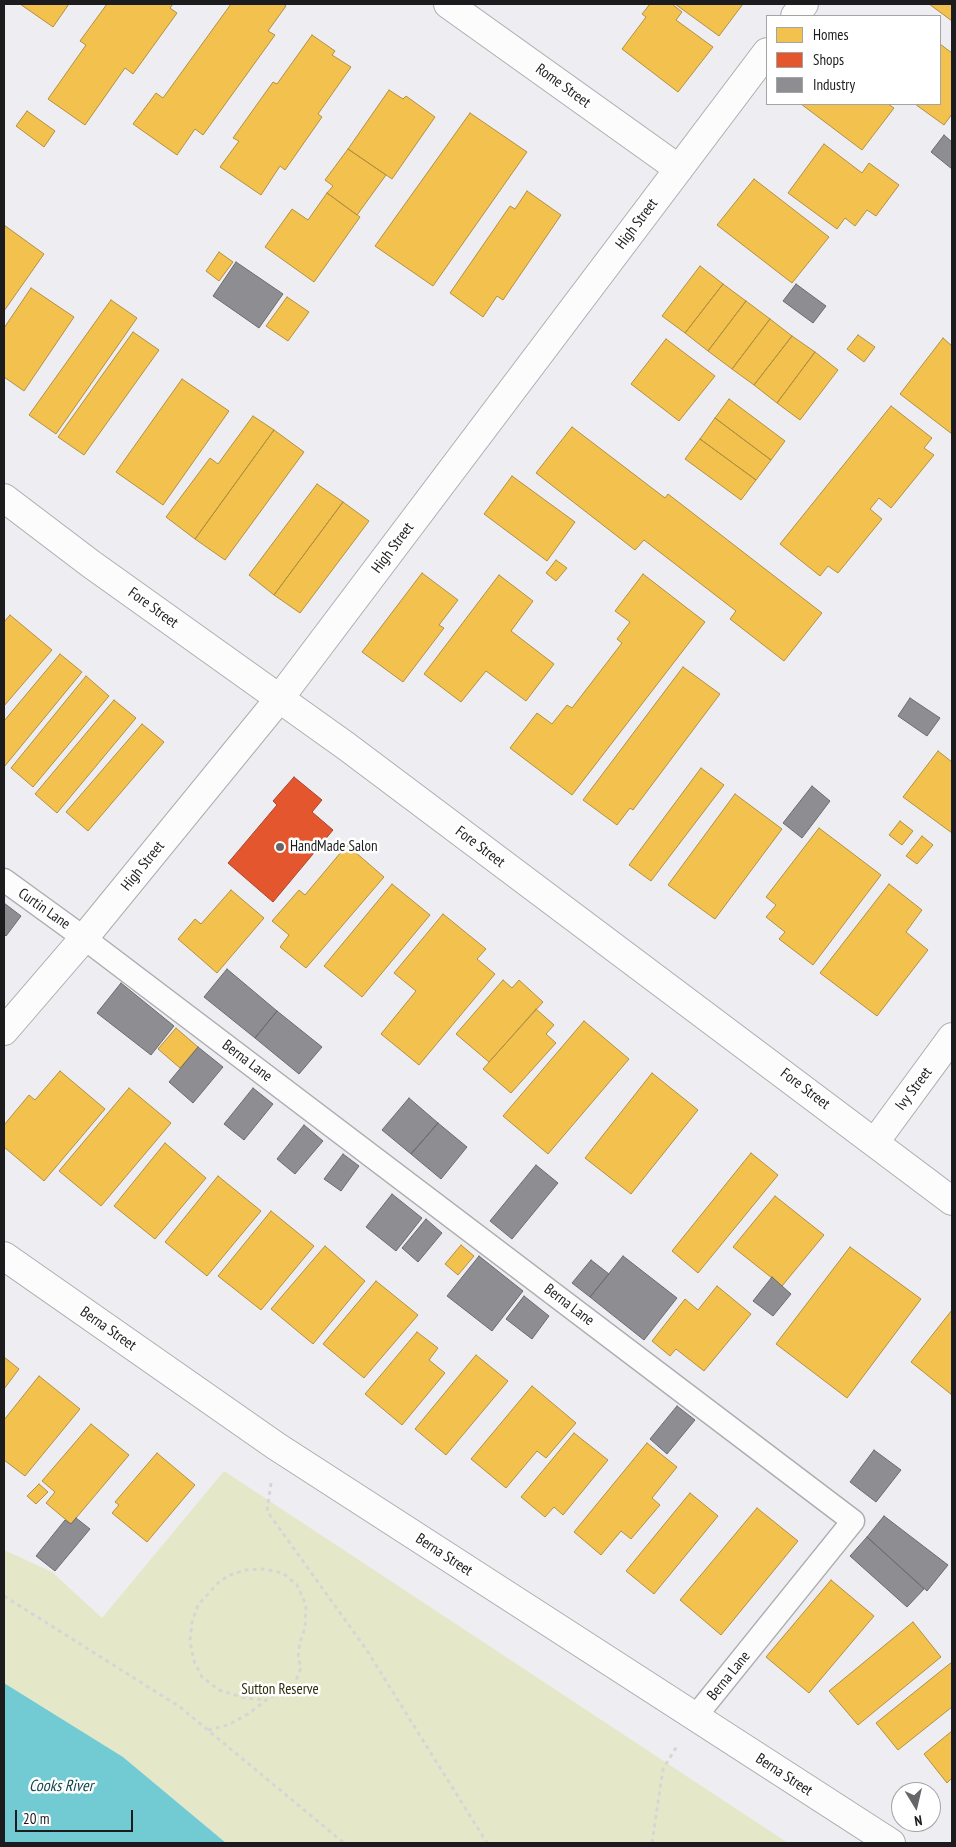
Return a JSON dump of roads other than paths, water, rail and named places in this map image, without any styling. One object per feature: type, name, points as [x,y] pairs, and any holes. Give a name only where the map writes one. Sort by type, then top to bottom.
[{"type":"street","name":"Rome Street","points":[[448,4],[678,169]]},
{"type":"street","points":[[796,15],[804,4]]},
{"type":"street","name":"High Street","points":[[4,1031],[84,938],[279,699],[766,53]]},
{"type":"street","name":"Fore Street","points":[[4,498],[91,564],[354,752],[952,1201]]},
{"type":"street","name":"Ivy Street","points":[[875,1142],[952,1037]]},
{"type":"street","name":"Berna Street","points":[[4,1256],[276,1446],[891,1843]]},
{"type":"lane","name":"Curtin Lane","points":[[4,880],[84,938]]},
{"type":"lane","name":"Berna Lane","points":[[84,938],[853,1521],[695,1718]]},
{"type":"water","name":"Cooks River","points":[[4,1683],[123,1757],[226,1843],[4,1843]]},
{"type":"place","name":"HandMade Salon","points":[[280,847]]},
{"type":"park label","name":"Sutton Reserve","points":[[280,1690]]}]
